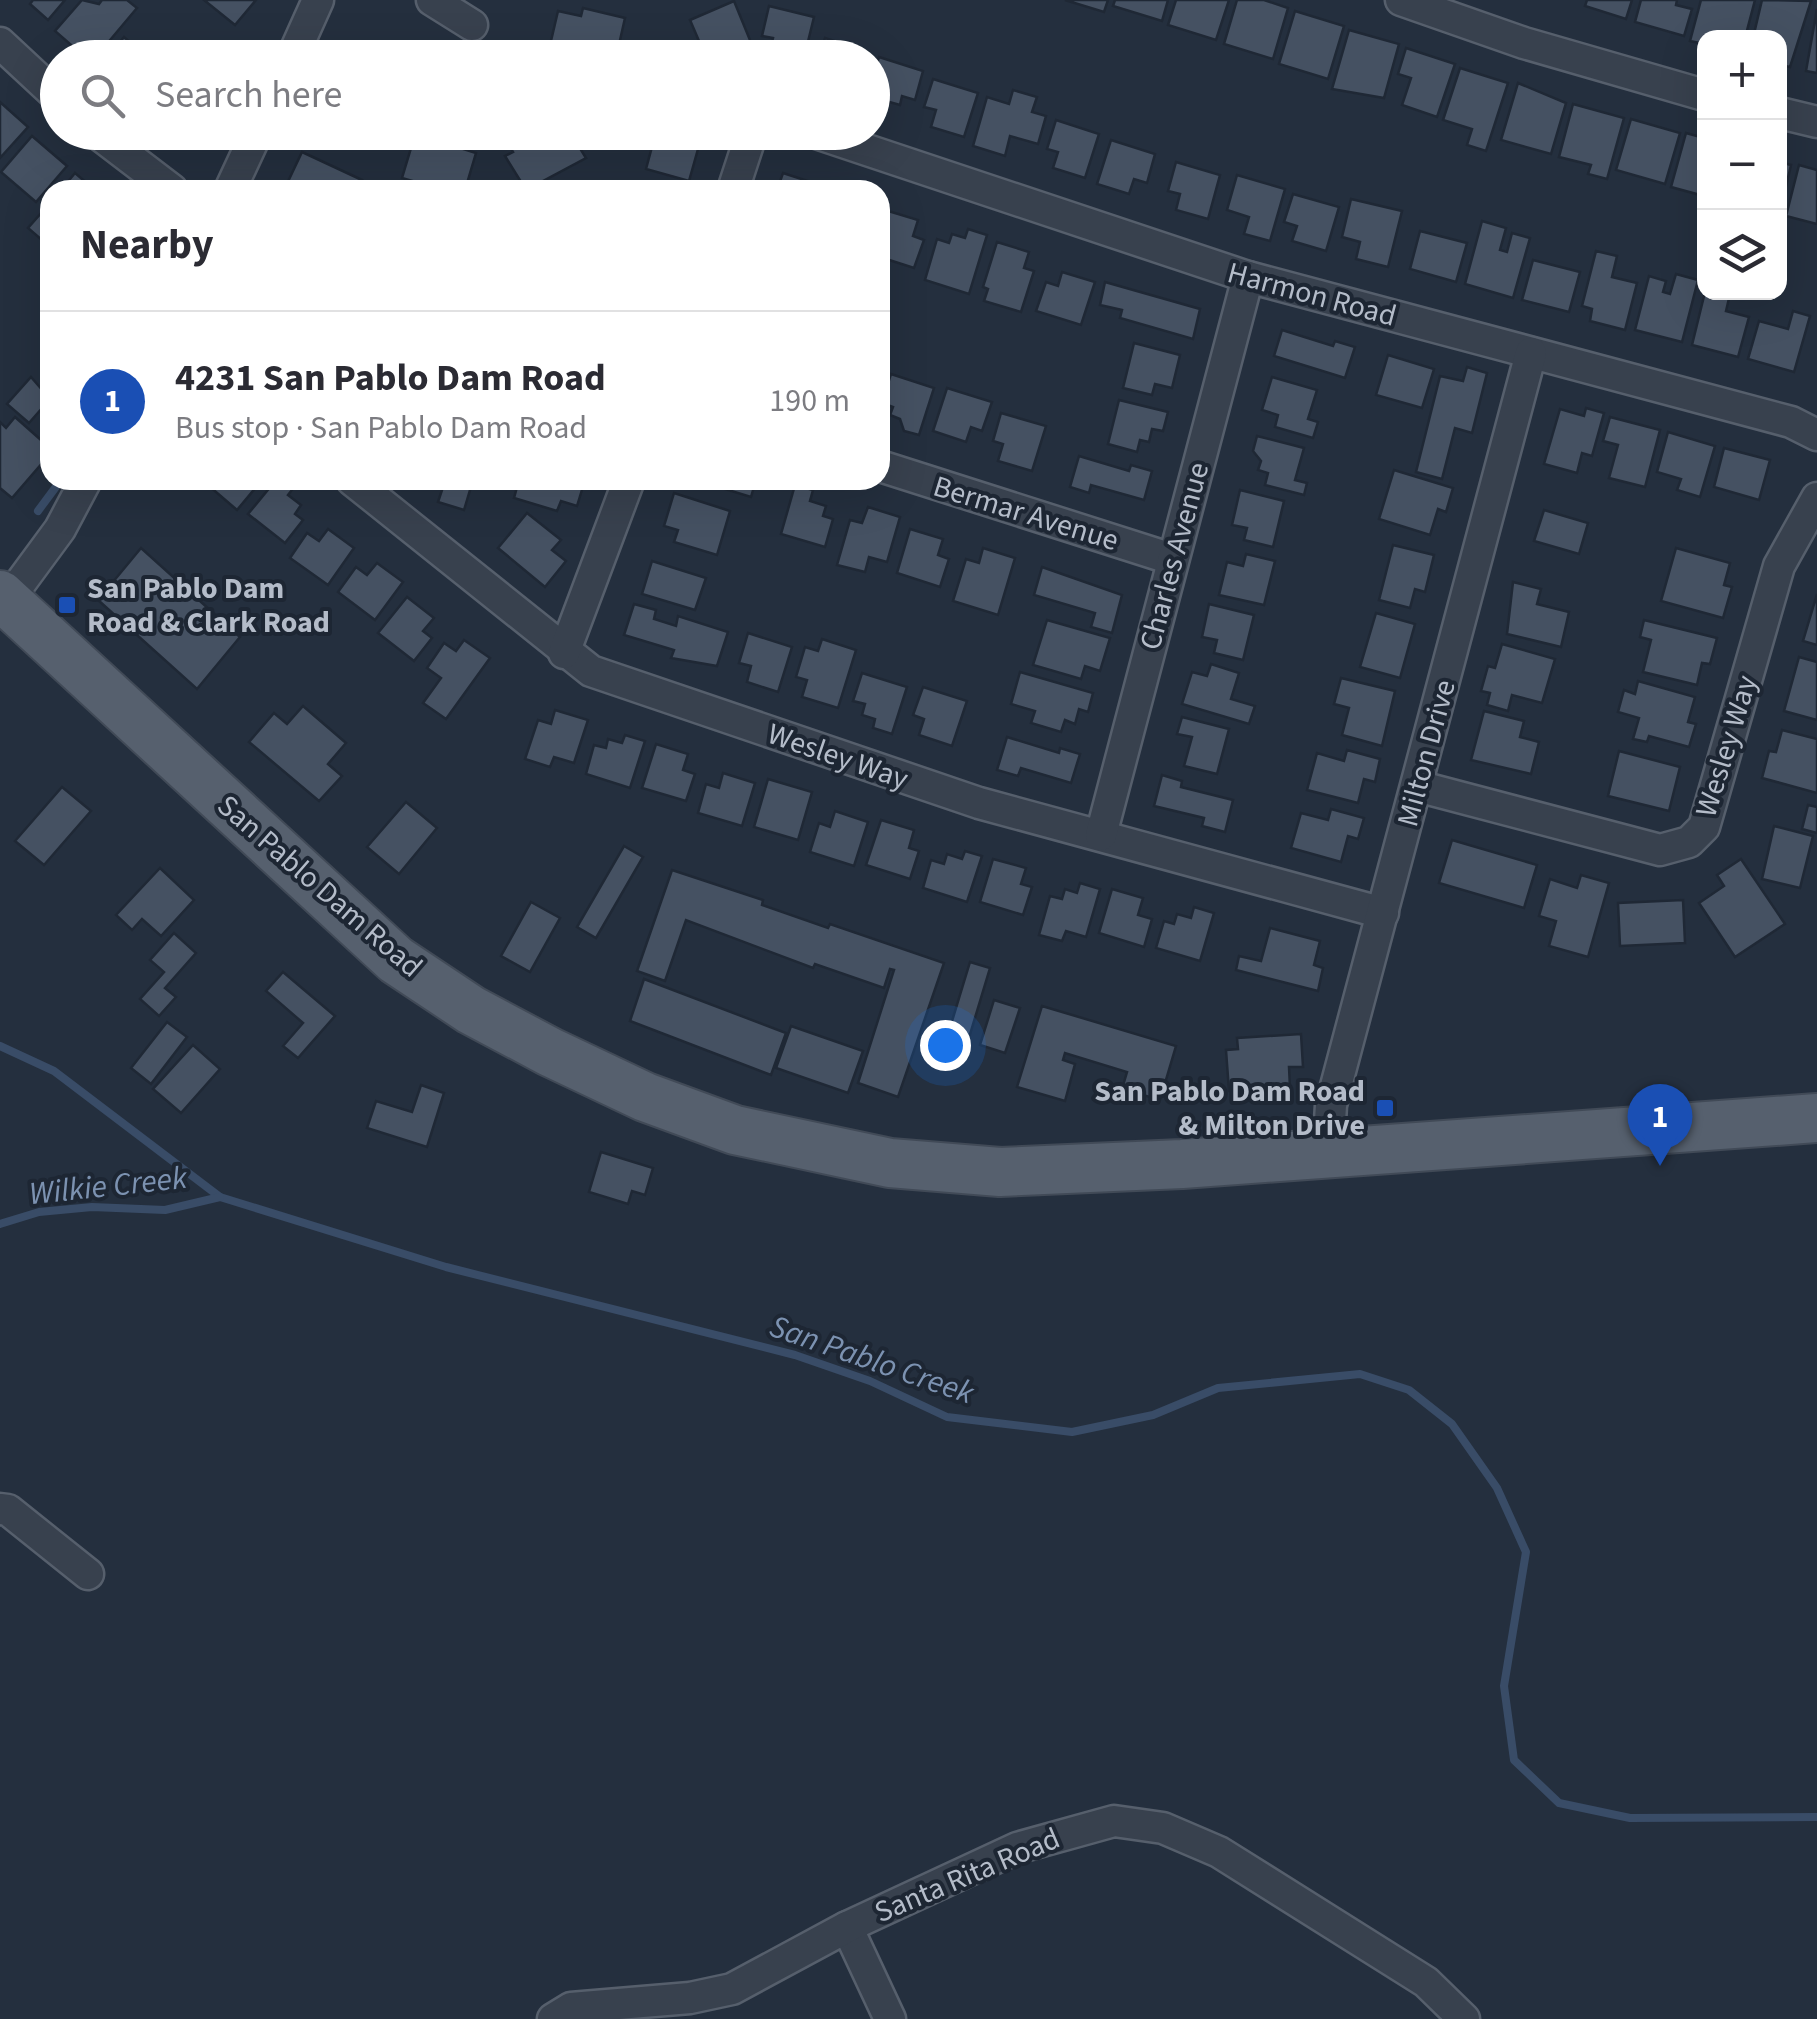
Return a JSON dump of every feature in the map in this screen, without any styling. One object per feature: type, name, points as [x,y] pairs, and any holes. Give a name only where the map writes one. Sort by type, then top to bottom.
[{"type":"main road","name":"San Pablo Dam Road","points":[[4,598],[396,960],[471,1010],[645,1098],[735,1130],[810,1149],[954,1168],[1056,1171],[1817,1118]]},
{"type":"street","points":[[300,40],[318,0]]},
{"type":"street","points":[[432,0],[472,25]]},
{"type":"street","points":[[1400,0],[1524,43],[1697,93]]},
{"type":"street","points":[[0,43],[40,80]]},
{"type":"street","points":[[1787,115],[1817,122]]},
{"type":"street","points":[[120,150],[159,180]]},
{"type":"street","points":[[234,180],[248,150]]},
{"type":"street","points":[[735,180],[746,150]]},
{"type":"street","name":"Harmon Road","points":[[865,150],[1248,278],[1791,422],[1817,436]]},
{"type":"street","name":"Charles Avenue","points":[[1101,835],[1248,278]]},
{"type":"street","name":"Milton Drive","points":[[1328,1154],[1331,1105],[1531,353]]},
{"type":"street","name":"Bermar Avenue","points":[[890,469],[1172,558]]},
{"type":"street","points":[[4,598],[60,528],[81,490]]},
{"type":"street","name":"Wesley Way","points":[[364,490],[591,671],[979,804],[1383,913]]},
{"type":"street","points":[[564,653],[625,490]]},
{"type":"street","name":"Wesley Way","points":[[1417,786],[1660,850],[1688,842],[1704,827],[1778,566],[1817,498]]},
{"type":"street","points":[[0,1509],[8,1510],[88,1574]]},
{"type":"street","name":"Santa Rita Road","points":[[552,2019],[571,2008],[690,1998],[732,1989],[847,1928],[1017,1848],[1114,1820],[1163,1828],[1219,1852],[1426,1982],[1464,2019]]},
{"type":"street","points":[[847,1928],[890,2019]]},
{"type":"building","points":[[33,0],[65,0],[48,20],[30,4]]},
{"type":"building","points":[[82,0],[99,4],[102,0],[127,0],[137,8],[110,40],[65,40],[55,31]]},
{"type":"building","points":[[204,0],[256,0],[235,25]]},
{"type":"building","points":[[1065,0],[1108,0],[1104,12]]},
{"type":"building","points":[[1115,0],[1168,0],[1162,21],[1113,6]]},
{"type":"building","points":[[1176,0],[1229,0],[1216,40],[1168,25]]},
{"type":"building","points":[[1237,0],[1264,0],[1288,8],[1273,59],[1224,44]]},
{"type":"building","points":[[1587,0],[1632,0],[1626,19],[1585,6]]},
{"type":"building","points":[[1641,0],[1677,0],[1676,5],[1692,9],[1684,36],[1635,22]]},
{"type":"building","points":[[1701,0],[1755,0],[1747,30],[1697,30],[1697,42],[1690,41]]},
{"type":"building","points":[[1762,0],[1811,1],[1790,67],[1787,30],[1755,30]]},
{"type":"building","points":[[734,1],[750,40],[699,40],[690,20]]},
{"type":"building","points":[[769,6],[814,17],[808,40],[772,40],[762,36]]},
{"type":"building","points":[[583,8],[625,18],[620,40],[551,40],[558,11],[581,16]]},
{"type":"building","points":[[1817,9],[1817,73],[1806,71]]},
{"type":"building","points":[[1295,11],[1344,26],[1328,79],[1279,64]]},
{"type":"building","points":[[1349,30],[1399,44],[1384,98],[1332,89]]},
{"type":"building","points":[[1406,48],[1455,64],[1437,117],[1402,105],[1411,78],[1398,74]]},
{"type":"building","points":[[890,60],[923,71],[915,100],[902,96],[900,105],[890,102]]},
{"type":"building","points":[[1460,68],[1508,83],[1486,151],[1467,145],[1472,129],[1443,120]]},
{"type":"building","points":[[933,79],[978,93],[964,137],[931,127],[936,110],[924,107]]},
{"type":"building","points":[[1518,83],[1566,103],[1551,154],[1501,140]]},
{"type":"building","points":[[1013,90],[1037,97],[1032,112],[1046,116],[1038,144],[1010,136],[1005,156],[973,146],[987,97],[1009,104]]},
{"type":"building","points":[[0,102],[28,127],[0,158]]},
{"type":"building","points":[[1573,104],[1624,118],[1607,179],[1588,174],[1591,165],[1559,157]]},
{"type":"building","points":[[1631,119],[1680,133],[1665,184],[1616,170]]},
{"type":"building","points":[[1056,120],[1099,134],[1085,178],[1053,168],[1058,152],[1047,149]]},
{"type":"building","points":[[1686,133],[1697,136],[1697,194],[1671,187]]},
{"type":"building","points":[[32,136],[40,143],[40,150],[48,150],[67,166],[55,180],[40,180],[40,197],[36,202],[1,172]]},
{"type":"building","points":[[1111,140],[1155,154],[1147,183],[1134,179],[1129,194],[1097,184]]},
{"type":"building","points":[[410,150],[476,153],[468,180],[402,178]]},
{"type":"building","points":[[581,150],[586,158],[545,180],[520,180],[505,156],[513,152]]},
{"type":"building","points":[[651,150],[698,150],[689,180],[646,169]]},
{"type":"building","points":[[302,152],[362,180],[289,180]]},
{"type":"building","points":[[1176,162],[1220,175],[1208,219],[1176,210],[1180,194],[1168,191]]},
{"type":"building","points":[[1799,165],[1817,170],[1817,224],[1787,216]]},
{"type":"building","points":[[783,173],[804,180],[781,180]]},
{"type":"building","points":[[1237,175],[1285,189],[1270,241],[1244,234],[1249,217],[1227,210]]},
{"type":"building","points":[[1293,194],[1339,207],[1326,251],[1292,241],[1297,226],[1284,222]]},
{"type":"building","points":[[1351,199],[1402,211],[1388,267],[1356,259],[1360,242],[1342,237]]},
{"type":"building","points":[[890,212],[918,220],[913,236],[924,240],[914,268],[890,260]]},
{"type":"building","points":[[40,214],[40,238],[28,228]]},
{"type":"building","points":[[1482,221],[1506,228],[1500,250],[1507,252],[1512,233],[1530,238],[1513,298],[1465,284]]},
{"type":"building","points":[[968,229],[987,235],[969,294],[925,280],[937,239],[949,243],[952,234],[965,238]]},
{"type":"building","points":[[1420,231],[1467,243],[1456,282],[1410,269]]},
{"type":"building","points":[[997,242],[1029,252],[1024,268],[1034,271],[1021,312],[984,301],[988,289],[983,287]]},
{"type":"building","points":[[1596,251],[1617,256],[1612,277],[1637,283],[1625,330],[1590,321],[1592,309],[1582,306]]},
{"type":"building","points":[[1533,260],[1580,272],[1569,312],[1522,300]]},
{"type":"building","points":[[1062,272],[1095,282],[1081,325],[1036,311],[1046,282],[1058,286]]},
{"type":"building","points":[[1676,274],[1697,280],[1682,342],[1635,330],[1649,276],[1666,281],[1663,292],[1670,294]]},
{"type":"building","points":[[1105,282],[1200,309],[1193,339],[1120,318],[1122,310],[1100,305]]},
{"type":"building","points":[[1703,300],[1729,300],[1726,311],[1749,317],[1738,357],[1692,345]]},
{"type":"building","points":[[1793,311],[1810,316],[1794,372],[1748,359],[1759,321],[1788,329]]},
{"type":"building","points":[[1282,330],[1333,346],[1335,341],[1355,347],[1345,378],[1274,356]]},
{"type":"building","points":[[1134,343],[1180,355],[1172,388],[1155,384],[1152,395],[1123,388]]},
{"type":"building","points":[[1388,355],[1434,369],[1422,408],[1376,395]]},
{"type":"building","points":[[1467,367],[1487,373],[1472,433],[1455,428],[1442,479],[1416,472],[1440,376],[1463,381]]},
{"type":"building","points":[[891,374],[934,388],[919,435],[904,431],[900,419],[890,415]]},
{"type":"building","points":[[31,377],[40,387],[40,410],[29,423],[7,404]]},
{"type":"building","points":[[1272,377],[1317,390],[1308,419],[1318,422],[1313,438],[1275,427],[1278,415],[1262,410]]},
{"type":"building","points":[[947,388],[992,402],[982,431],[971,427],[966,442],[933,431]]},
{"type":"building","points":[[1119,400],[1168,412],[1163,431],[1152,429],[1149,442],[1140,440],[1137,452],[1108,444]]},
{"type":"building","points":[[1586,408],[1604,413],[1592,456],[1582,453],[1577,473],[1544,464],[1560,409],[1584,416]]},
{"type":"building","points":[[1001,413],[1046,426],[1032,471],[998,461],[1003,444],[993,441]]},
{"type":"building","points":[[15,417],[40,439],[40,466],[12,498],[0,488],[0,422],[6,428]]},
{"type":"building","points":[[1610,417],[1660,430],[1645,487],[1609,478],[1618,445],[1603,441]]},
{"type":"building","points":[[1668,432],[1715,446],[1700,497],[1677,490],[1681,479],[1657,472]]},
{"type":"building","points":[[1257,436],[1304,448],[1295,480],[1307,483],[1304,495],[1265,485],[1268,473],[1258,470],[1261,461],[1253,451]]},
{"type":"building","points":[[1724,448],[1770,460],[1759,500],[1714,487]]},
{"type":"building","points":[[1079,456],[1129,471],[1131,465],[1152,471],[1144,500],[1091,485],[1089,493],[1070,487]]},
{"type":"building","points":[[1394,470],[1453,488],[1446,512],[1438,509],[1430,535],[1379,519]]},
{"type":"building","points":[[214,490],[254,490],[237,510]]},
{"type":"building","points":[[268,490],[292,490],[288,495],[301,505],[295,514],[303,520],[285,543],[248,514]]},
{"type":"building","points":[[442,490],[470,490],[464,510],[438,502]]},
{"type":"building","points":[[516,490],[582,490],[577,506],[561,501],[557,511],[514,498]]},
{"type":"building","points":[[728,490],[753,490],[751,497]]},
{"type":"building","points":[[794,490],[813,490],[810,501],[826,506],[823,516],[833,519],[825,547],[781,534]]},
{"type":"building","points":[[1240,490],[1284,501],[1273,547],[1244,540],[1247,528],[1232,525]]},
{"type":"building","points":[[674,493],[730,511],[717,555],[674,542],[678,530],[664,526]]},
{"type":"building","points":[[868,507],[900,517],[887,562],[869,557],[865,572],[837,565],[850,520],[862,523]]},
{"type":"building","points":[[1544,510],[1588,523],[1579,554],[1534,541]]},
{"type":"building","points":[[527,513],[561,540],[552,550],[566,561],[545,587],[498,548]]},
{"type":"building","points":[[328,529],[354,548],[328,585],[290,558],[307,533],[319,541]]},
{"type":"building","points":[[910,529],[943,539],[938,555],[949,559],[940,587],[897,573]]},
{"type":"building","points":[[1393,545],[1434,555],[1425,592],[1415,589],[1410,608],[1379,600]]},
{"type":"building","points":[[141,548],[240,637],[197,689],[98,600]]},
{"type":"building","points":[[983,548],[1015,558],[998,615],[953,601],[966,559],[979,563]]},
{"type":"building","points":[[1676,548],[1730,563],[1724,585],[1732,587],[1723,618],[1661,601]]},
{"type":"building","points":[[1246,554],[1275,561],[1264,605],[1219,595],[1227,562],[1243,566]]},
{"type":"building","points":[[652,561],[706,578],[695,610],[642,594]]},
{"type":"building","points":[[377,563],[403,582],[375,620],[338,592],[356,567],[367,575]]},
{"type":"building","points":[[1042,567],[1122,595],[1112,633],[1091,627],[1095,613],[1034,595]]},
{"type":"building","points":[[1513,582],[1541,589],[1537,604],[1569,612],[1561,647],[1507,634]]},
{"type":"building","points":[[1817,594],[1817,645],[1803,641]]},
{"type":"building","points":[[407,597],[434,618],[423,631],[432,638],[414,661],[378,633]]},
{"type":"building","points":[[634,604],[656,610],[654,619],[676,626],[678,616],[728,632],[717,666],[671,658],[674,650],[624,635]]},
{"type":"building","points":[[1209,604],[1254,615],[1243,660],[1214,653],[1217,640],[1202,637]]},
{"type":"building","points":[[1376,613],[1415,624],[1400,678],[1360,667]]},
{"type":"building","points":[[1047,620],[1110,638],[1100,671],[1085,666],[1081,679],[1033,665]]},
{"type":"building","points":[[1644,620],[1717,638],[1710,664],[1702,663],[1697,685],[1643,672],[1651,640],[1640,637]]},
{"type":"building","points":[[748,633],[792,647],[778,692],[747,682],[751,666],[739,663]]},
{"type":"building","points":[[822,639],[856,650],[838,708],[802,697],[807,680],[796,677],[805,647],[818,651]]},
{"type":"building","points":[[464,640],[490,658],[446,719],[423,703],[441,678],[427,668],[444,643],[456,651]]},
{"type":"building","points":[[1502,644],[1555,659],[1542,703],[1512,695],[1508,711],[1487,705],[1490,693],[1481,691],[1488,666],[1495,668]]},
{"type":"building","points":[[1799,657],[1817,662],[1817,720],[1784,711]]},
{"type":"building","points":[[1211,664],[1239,673],[1231,699],[1255,706],[1249,724],[1182,704],[1192,672],[1207,676]]},
{"type":"building","points":[[1020,672],[1093,693],[1088,712],[1079,709],[1075,724],[1065,720],[1061,732],[1031,723],[1035,711],[1011,704]]},
{"type":"building","points":[[862,673],[907,687],[892,734],[873,728],[875,719],[862,715],[865,704],[853,701]]},
{"type":"building","points":[[1341,678],[1395,691],[1382,746],[1342,735],[1349,708],[1334,704]]},
{"type":"building","points":[[1638,681],[1695,697],[1688,722],[1696,724],[1689,747],[1649,736],[1647,742],[1633,739],[1639,718],[1618,712],[1624,690],[1635,694]]},
{"type":"building","points":[[923,687],[967,701],[952,746],[919,735],[924,719],[913,715]]},
{"type":"building","points":[[303,706],[346,743],[328,764],[342,776],[319,801],[249,742],[274,713],[287,724]]},
{"type":"building","points":[[555,710],[588,720],[574,763],[554,757],[550,767],[525,759],[538,720],[551,724]]},
{"type":"building","points":[[1484,711],[1524,721],[1520,737],[1539,742],[1531,774],[1471,760]]},
{"type":"building","points":[[1182,717],[1229,729],[1217,774],[1184,766],[1192,737],[1177,734]]},
{"type":"building","points":[[1782,730],[1817,739],[1817,793],[1762,778],[1769,751],[1776,752]]},
{"type":"building","points":[[625,735],[645,741],[630,788],[586,774],[594,745],[606,748],[608,739],[622,743]]},
{"type":"building","points":[[1007,737],[1059,753],[1060,748],[1080,754],[1071,783],[1021,768],[1018,776],[997,770]]},
{"type":"building","points":[[656,744],[688,754],[683,770],[695,774],[686,801],[642,788]]},
{"type":"building","points":[[1347,750],[1380,759],[1375,782],[1364,779],[1358,803],[1307,790],[1317,753],[1344,761]]},
{"type":"building","points":[[1619,751],[1680,767],[1669,811],[1608,796]]},
{"type":"building","points":[[723,773],[755,783],[742,826],[698,813],[706,784],[719,788]]},
{"type":"building","points":[[1162,775],[1182,781],[1181,787],[1233,800],[1225,832],[1202,826],[1204,818],[1154,806]]},
{"type":"building","points":[[768,779],[812,792],[798,840],[754,827]]},
{"type":"building","points":[[62,787],[91,811],[44,865],[15,841]]},
{"type":"building","points":[[406,802],[437,828],[399,874],[367,847]]},
{"type":"building","points":[[1808,805],[1817,807],[1817,833],[1802,829]]},
{"type":"building","points":[[1331,809],[1364,818],[1358,839],[1348,836],[1341,862],[1291,848],[1301,813],[1328,820]]},
{"type":"building","points":[[835,811],[868,822],[854,866],[810,852],[819,823],[830,827]]},
{"type":"building","points":[[881,820],[914,830],[909,848],[919,851],[910,879],[866,865]]},
{"type":"building","points":[[1774,826],[1813,836],[1800,888],[1762,879]]},
{"type":"building","points":[[1452,840],[1537,865],[1524,908],[1439,883]]},
{"type":"building","points":[[624,846],[643,857],[596,938],[577,927]]},
{"type":"building","points":[[965,851],[982,856],[967,902],[923,888],[931,860],[944,864],[947,854],[962,859]]},
{"type":"building","points":[[993,859],[1026,868],[1021,884],[1032,887],[1023,915],[980,902]]},
{"type":"building","points":[[1741,859],[1785,924],[1735,957],[1699,903],[1724,886],[1717,875]]},
{"type":"building","points":[[160,868],[194,900],[161,936],[142,919],[132,930],[116,915]]},
{"type":"building","points":[[672,870],[763,900],[762,905],[828,928],[830,924],[944,963],[898,1097],[858,1083],[894,970],[890,969],[884,988],[815,964],[813,968],[686,920],[665,981],[637,971]]},
{"type":"building","points":[[1581,875],[1609,883],[1588,957],[1549,946],[1556,921],[1539,916],[1550,879],[1577,888]]},
{"type":"building","points":[[1080,883],[1100,889],[1086,937],[1066,931],[1062,941],[1039,935],[1050,896],[1062,899],[1065,889],[1077,893]]},
{"type":"building","points":[[1112,889],[1143,898],[1138,915],[1152,919],[1144,947],[1099,933]]},
{"type":"building","points":[[1683,900],[1685,943],[1620,946],[1618,903]]},
{"type":"building","points":[[531,902],[560,918],[530,972],[501,956]]},
{"type":"building","points":[[1194,907],[1214,913],[1200,961],[1156,948],[1164,921],[1174,924],[1177,914],[1191,918]]},
{"type":"building","points":[[1270,928],[1320,941],[1314,965],[1323,968],[1318,991],[1236,970],[1239,956],[1261,961]]},
{"type":"building","points":[[174,933],[196,953],[165,988],[176,997],[159,1016],[140,999],[164,972],[150,960]]},
{"type":"building","points":[[970,962],[990,968],[962,1061],[942,1054]]},
{"type":"building","points":[[283,972],[335,1016],[298,1058],[283,1046],[303,1023],[266,991]]},
{"type":"building","points":[[644,979],[786,1033],[771,1075],[630,1021]]},
{"type":"building","points":[[994,1000],[1020,1008],[1005,1053],[980,1045]]},
{"type":"building","points":[[1042,1006],[1176,1046],[1160,1100],[1122,1089],[1127,1072],[1065,1053],[1063,1060],[1075,1064],[1065,1101],[1017,1087]]},
{"type":"building","points":[[167,1022],[187,1037],[151,1084],[131,1068]]},
{"type":"building","points":[[791,1026],[863,1051],[848,1093],[776,1068]]},
{"type":"building","points":[[1301,1034],[1303,1067],[1289,1067],[1290,1088],[1229,1091],[1226,1050],[1238,1049],[1237,1038]]},
{"type":"building","points":[[193,1045],[220,1069],[181,1113],[153,1089]]},
{"type":"building","points":[[421,1085],[444,1093],[427,1147],[367,1128],[376,1101],[412,1112]]},
{"type":"building","points":[[601,1152],[653,1168],[645,1195],[632,1191],[628,1204],[589,1192]]},
{"type":"waterway","points":[[38,511],[54,490]]},
{"type":"waterway","name":"San Pablo Creek","points":[[0,1046],[54,1071],[220,1197],[446,1267],[795,1355],[870,1381],[947,1417],[1072,1432],[1153,1415],[1218,1388],[1360,1374],[1409,1390],[1452,1424],[1497,1488],[1526,1552],[1504,1686],[1514,1760],[1559,1803],[1630,1818],[1817,1817]]},
{"type":"waterway","name":"Wilkie Creek","points":[[0,1224],[39,1212],[92,1207],[165,1210],[220,1197]]},
{"type":"place","name":"San Pablo Dam Road & Clark Road","points":[[67,605]]},
{"type":"place","name":"San Pablo Dam Road & Milton Drive","points":[[1385,1108]]},
{"type":"place","name":"4231 San Pablo Dam Road","points":[[1660,1166]]}]
